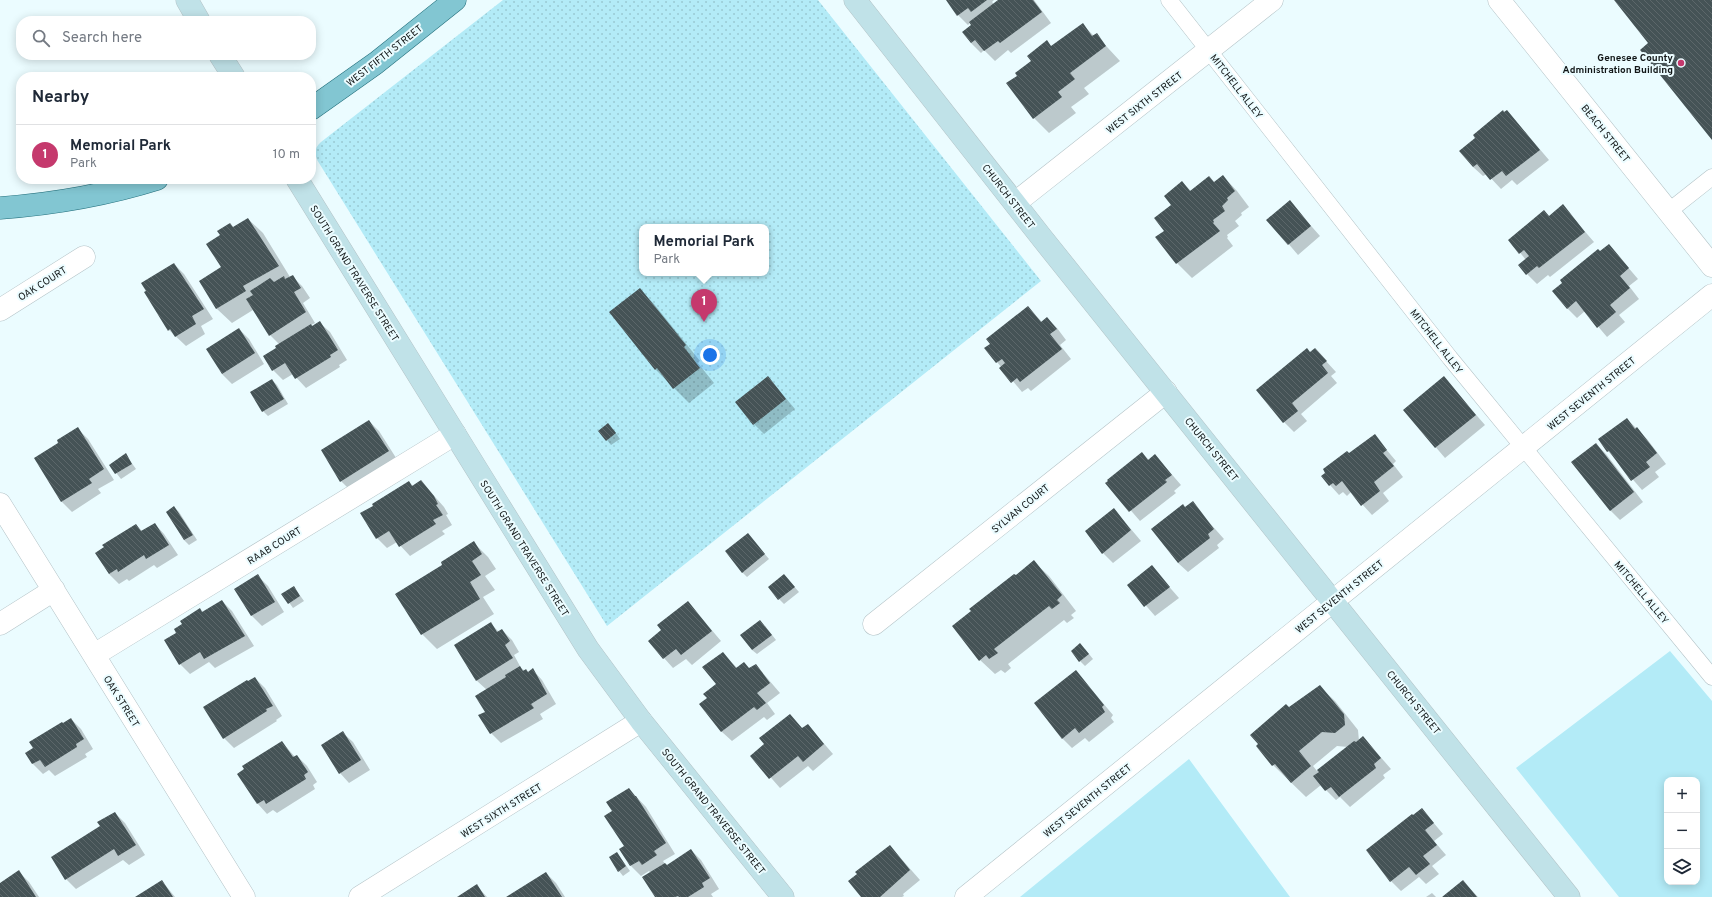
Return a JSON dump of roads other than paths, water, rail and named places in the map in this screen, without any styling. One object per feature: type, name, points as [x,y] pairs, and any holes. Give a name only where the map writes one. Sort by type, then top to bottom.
[{"type":"main road","points":[[186,0],[196,16]]},
{"type":"main road","name":"WEST FIFTH STREET","points":[[316,105],[355,78],[455,0]]},
{"type":"main road","name":"CHURCH STREET","points":[[855,0],[1015,203],[1569,897]]},
{"type":"main road","points":[[223,60],[231,72]]},
{"type":"main road","points":[[0,208],[55,203],[139,184]]},
{"type":"main road","name":"SOUTH GRAND TRAVERSE STREET","points":[[300,184],[572,625],[601,668],[641,721],[783,897]]},
{"type":"street","name":"WEST SIXTH STREET","points":[[1015,203],[1272,0]]},
{"type":"street","name":"BEACH STREET","points":[[1500,0],[1712,266]]},
{"type":"street","name":"OAK COURT","points":[[0,310],[84,257]]},
{"type":"street","name":"WEST SEVENTH STREET","points":[[966,897],[1712,295]]},
{"type":"street","name":"SYLVAN COURT","points":[[874,624],[1166,392]]},
{"type":"street","name":"RAAB COURT","points":[[94,655],[454,434]]},
{"type":"street","name":"OAK STREET","points":[[0,504],[244,897]]},
{"type":"street","points":[[0,624],[54,590]]},
{"type":"street","name":"WEST SIXTH STREET","points":[[360,897],[641,721]]},
{"type":"lane","name":"MITCHELL ALLEY","points":[[1169,0],[1450,358],[1712,677]]},
{"type":"lane","points":[[1669,212],[1712,177]]},
{"type":"place","name":"Genesee County Administration Building","points":[[1681,63]]},
{"type":"place","name":"Memorial Park","points":[[704,322]]}]
